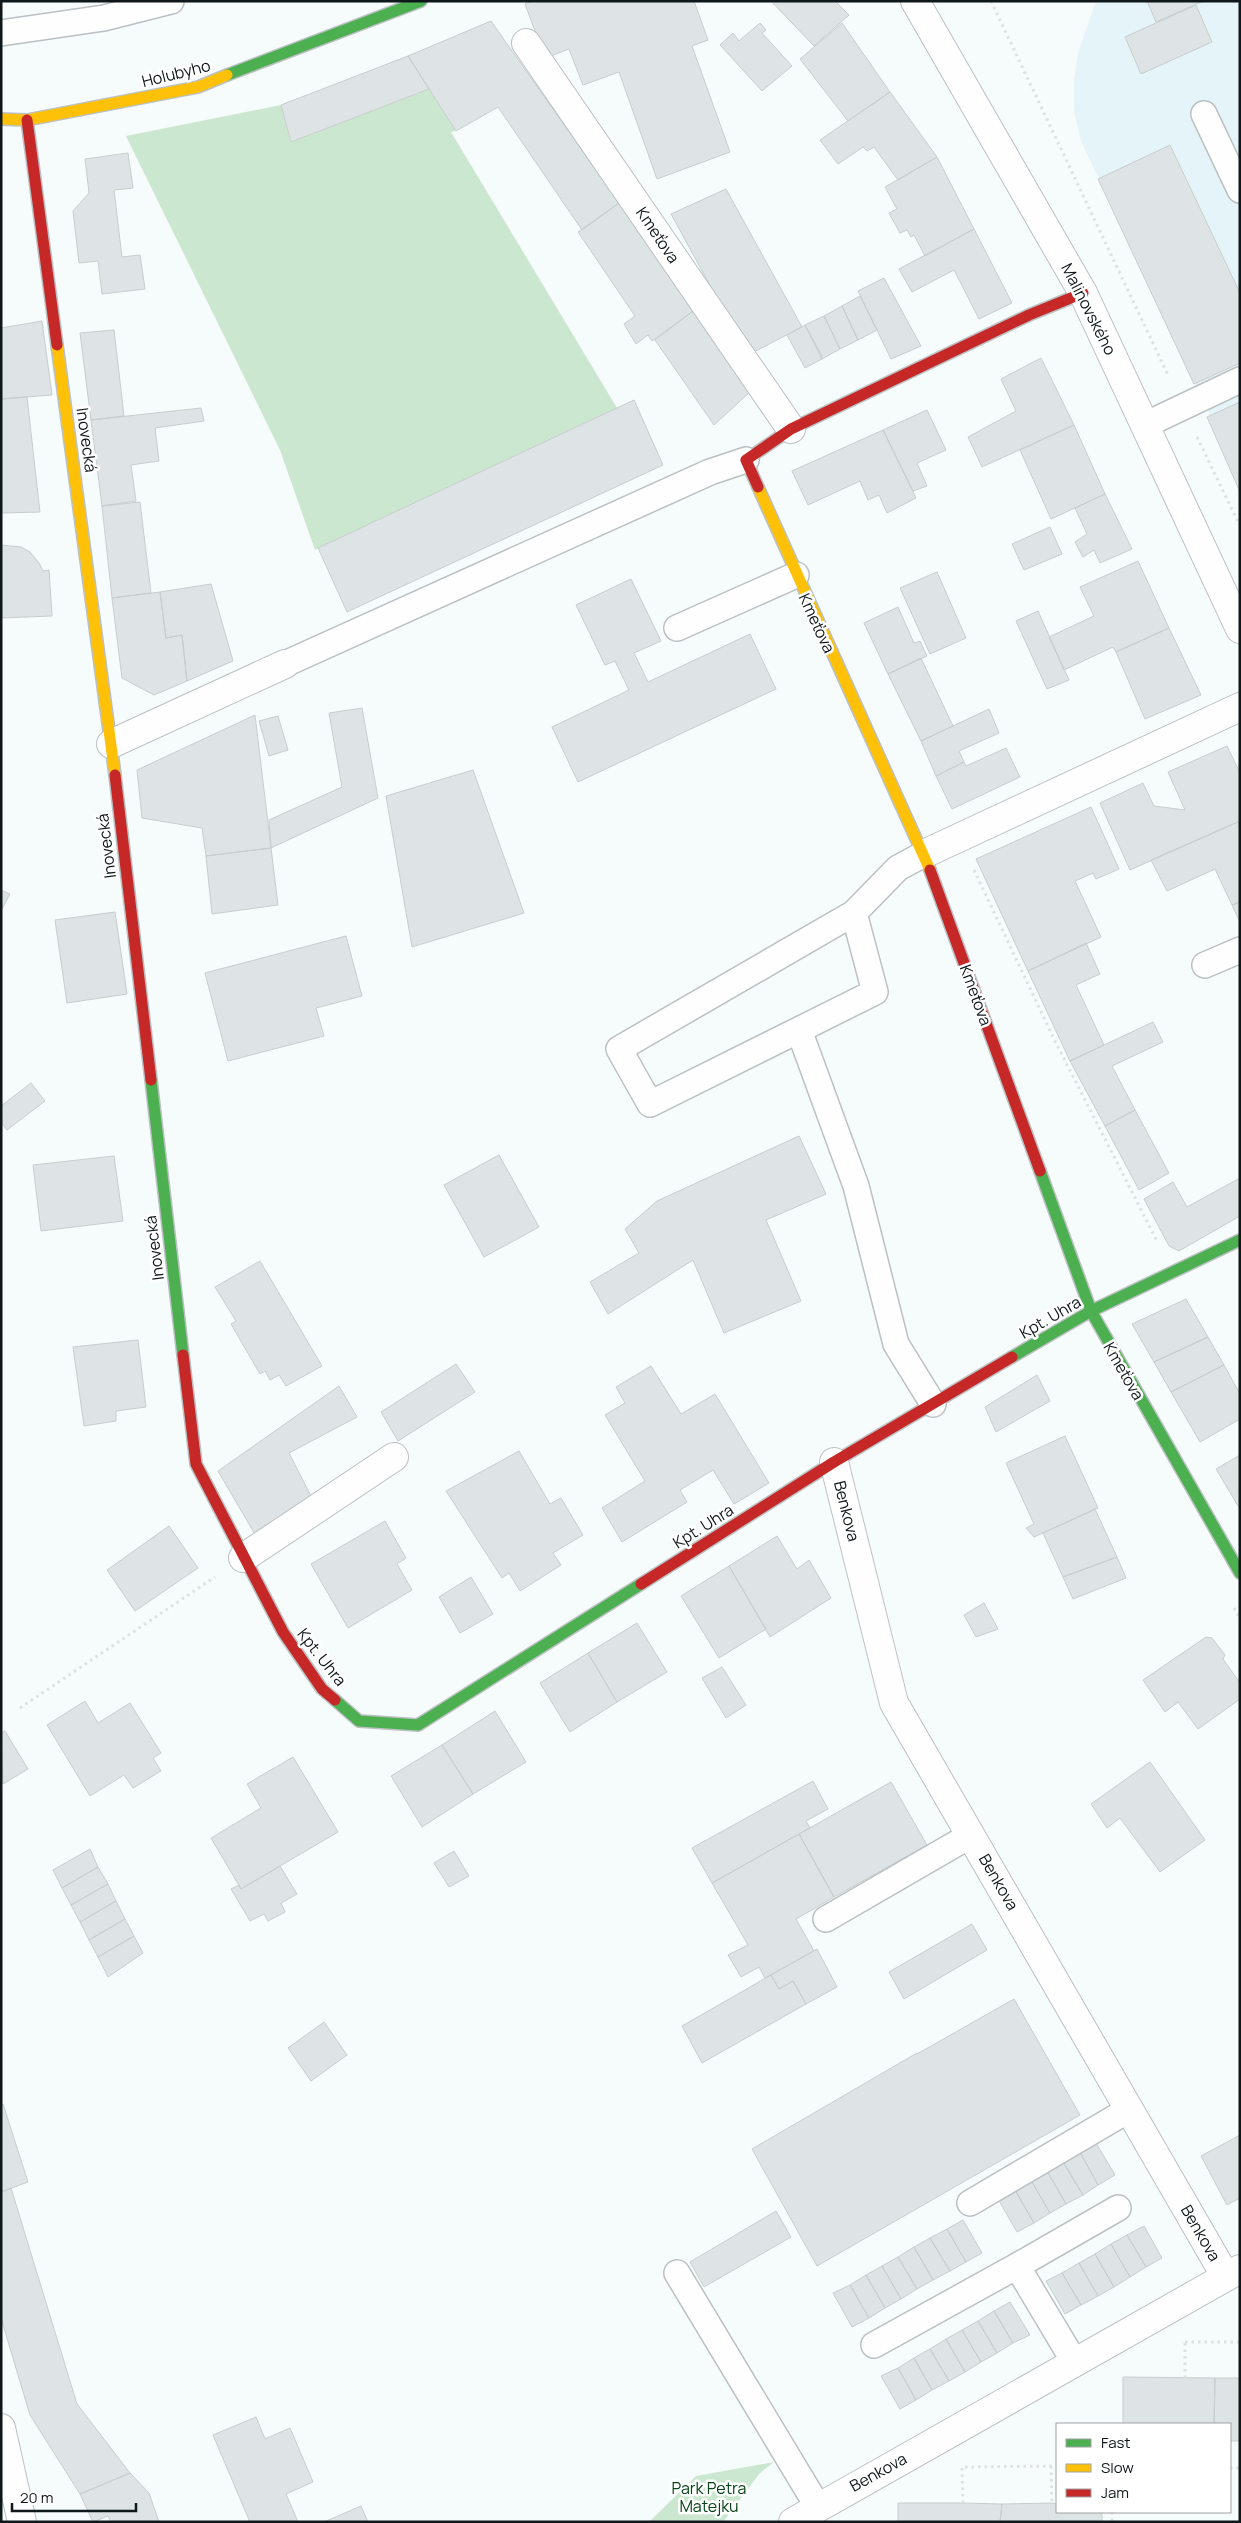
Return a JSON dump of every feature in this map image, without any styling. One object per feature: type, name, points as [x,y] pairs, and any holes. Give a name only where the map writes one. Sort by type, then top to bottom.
[{"type":"street","name":"Holubyho","points":[[380,14],[393,1]]},
{"type":"street","name":"Holubyho","points":[[1,119],[27,120],[198,87],[380,14],[421,1]]},
{"type":"street","name":"Malinovského","points":[[916,1],[1083,293],[1240,629]]},
{"type":"street","name":"Kmeťova","points":[[526,42],[791,428]]},
{"type":"street","name":"Inovecká","points":[[27,120],[111,744],[196,1464],[243,1558]]},
{"type":"street","points":[[746,460],[791,428],[1029,315],[1083,293]]},
{"type":"street","name":"Kmeťova","points":[[746,460],[796,575],[924,854],[1091,1311],[1100,1331],[1240,1573]]},
{"type":"street","points":[[111,744],[285,664]]},
{"type":"street","points":[[924,854],[1240,708]]},
{"type":"street","name":"Kpt. Uhra","points":[[243,1558],[283,1632],[322,1689],[359,1721],[418,1725],[834,1462],[1091,1311],[1240,1240]]},
{"type":"street","points":[[243,1558],[394,1457]]},
{"type":"street","name":"Benkova","points":[[793,2522],[1233,2273],[1130,2109],[894,1703],[834,1462]]},
{"type":"street","points":[[1,2428],[22,2522]]},
{"type":"lane","points":[[1,33],[101,10],[171,1]]},
{"type":"lane","points":[[1204,114],[1240,190]]},
{"type":"lane","points":[[1145,425],[1240,380]]},
{"type":"lane","points":[[285,664],[710,472],[746,460]]},
{"type":"lane","points":[[677,628],[796,575]]},
{"type":"lane","points":[[854,913],[875,992],[650,1104],[619,1049],[854,913],[898,868],[924,854]]},
{"type":"lane","points":[[1205,965],[1240,950]]},
{"type":"lane","points":[[799,1030],[856,1186],[896,1344],[933,1404]]},
{"type":"lane","points":[[826,1919],[971,1835]]},
{"type":"lane","points":[[970,2202],[1130,2109]]},
{"type":"lane","points":[[874,2345],[1018,2266],[1118,2208]]},
{"type":"lane","points":[[1018,2266],[1075,2363]]},
{"type":"lane","points":[[677,2273],[818,2507]]},
{"type":"path","points":[[991,1],[1240,526]]},
{"type":"path","points":[[959,838],[1055,1042],[1174,1272]]},
{"type":"path","points":[[20,1708],[243,1558]]},
{"type":"path","points":[[1185,2342],[1185,2378]]},
{"type":"path","points":[[1051,2466],[1052,2504]]},
{"type":"path","points":[[962,2468],[963,2503]]},
{"type":"shaded area","points":[[1096,1],[1240,1],[1240,479],[1081,141],[1074,110],[1074,80],[1078,53]]},
{"type":"green space","points":[[429,89],[456,131],[451,132],[617,408],[315,550],[280,450],[126,136],[281,105],[291,142]]},
{"type":"green space","name":"Park Petra Matejku","points":[[774,2462],[759,2474],[723,2522],[649,2522],[696,2476]]},
{"type":"building","points":[[532,1],[694,1],[708,40],[692,46],[730,152],[657,179],[619,72],[583,85],[569,49],[545,58],[525,4]]},
{"type":"building","points":[[771,1],[835,1],[849,15],[814,46]]},
{"type":"building","points":[[1147,1],[1203,1],[1156,22]]},
{"type":"building","points":[[1196,5],[1212,42],[1141,74],[1125,37]]},
{"type":"building","points":[[491,21],[619,203],[582,230],[498,107],[456,131],[408,56]]},
{"type":"building","points":[[760,23],[766,30],[762,33],[792,66],[762,91],[720,45],[733,33],[739,41]]},
{"type":"building","points":[[842,23],[890,92],[848,121],[800,59]]},
{"type":"building","points":[[408,56],[429,89],[291,142],[281,105]]},
{"type":"building","points":[[890,92],[937,157],[898,180],[874,147],[867,151],[863,147],[838,164],[820,140]]},
{"type":"building","points":[[1170,145],[1240,293],[1240,363],[1194,384],[1098,179]]},
{"type":"building","points":[[128,153],[133,188],[114,190],[122,257],[140,255],[145,289],[102,294],[98,261],[79,263],[73,211],[89,193],[85,159]]},
{"type":"building","points":[[937,157],[974,229],[925,256],[914,235],[911,237],[907,230],[900,233],[889,213],[897,209],[885,187]]},
{"type":"building","points":[[726,189],[802,327],[748,355],[671,214]]},
{"type":"building","points":[[619,203],[693,311],[652,341],[648,335],[636,344],[624,324],[635,316],[578,232]]},
{"type":"building","points":[[974,229],[1012,303],[979,319],[954,270],[912,292],[899,269]]},
{"type":"building","points":[[884,278],[921,346],[891,359],[858,291]]},
{"type":"building","points":[[860,296],[877,330],[858,340],[842,306]]},
{"type":"building","points":[[842,306],[858,340],[840,349],[824,316]]},
{"type":"building","points":[[693,311],[750,392],[714,425],[655,340]]},
{"type":"building","points":[[824,316],[840,349],[822,359],[805,325]]},
{"type":"building","points":[[42,321],[52,395],[1,399],[1,328]]},
{"type":"building","points":[[805,325],[822,359],[805,368],[787,335]]},
{"type":"building","points":[[114,330],[124,416],[91,420],[80,333]]},
{"type":"building","points":[[1041,358],[1074,425],[982,467],[968,437],[1016,411],[1001,379]]},
{"type":"building","points":[[27,397],[40,512],[1,513],[1,399]]},
{"type":"building","points":[[634,400],[663,465],[347,612],[318,548]]},
{"type":"building","points":[[1240,402],[1240,492],[1207,417]]},
{"type":"building","points":[[201,408],[204,421],[155,428],[159,461],[131,465],[136,501],[102,506],[91,420]]},
{"type":"building","points":[[927,410],[946,450],[917,463],[927,486],[913,491],[883,430]]},
{"type":"building","points":[[1074,425],[1105,494],[1051,519],[1020,450]]},
{"type":"building","points":[[883,430],[916,498],[887,513],[879,495],[868,500],[860,481],[808,505],[792,471]]},
{"type":"building","points":[[1105,494],[1132,549],[1100,563],[1094,550],[1083,557],[1075,542],[1087,534],[1075,508]]},
{"type":"building","points":[[140,502],[151,593],[112,598],[102,506]]},
{"type":"building","points":[[1050,527],[1062,554],[1024,570],[1012,544]]},
{"type":"building","points":[[1,545],[21,547],[30,552],[43,571],[49,570],[52,616],[1,618]]},
{"type":"building","points":[[1138,561],[1169,628],[1116,652],[1113,647],[1064,670],[1049,637],[1094,616],[1080,587]]},
{"type":"building","points":[[937,572],[966,638],[930,654],[900,588]]},
{"type":"building","points":[[631,579],[661,641],[634,653],[648,682],[750,634],[776,689],[578,782],[552,727],[629,690],[615,661],[605,665],[576,605]]},
{"type":"building","points":[[211,584],[233,661],[187,681],[182,635],[166,638],[160,592]]},
{"type":"building","points":[[160,592],[166,638],[182,635],[187,681],[154,695],[122,678],[112,598]]},
{"type":"building","points":[[898,607],[914,643],[920,641],[927,656],[888,674],[864,623]]},
{"type":"building","points":[[1038,611],[1069,680],[1047,689],[1016,621]]},
{"type":"building","points":[[1169,628],[1201,695],[1145,719],[1116,652]]},
{"type":"building","points":[[921,658],[953,726],[921,741],[888,674]]},
{"type":"building","points":[[362,708],[378,798],[271,848],[269,820],[342,787],[329,713]]},
{"type":"building","points":[[989,709],[999,733],[959,751],[964,762],[936,776],[921,741]]},
{"type":"building","points":[[255,715],[271,848],[206,856],[202,828],[142,818],[137,770]]},
{"type":"building","points":[[278,716],[288,750],[269,756],[259,721]]},
{"type":"building","points":[[1227,746],[1240,773],[1240,821],[1130,870],[1100,803],[1143,783],[1154,806],[1185,810],[1168,772]]},
{"type":"building","points":[[1006,748],[1020,777],[952,809],[936,776],[964,762],[966,766]]},
{"type":"building","points":[[473,770],[524,913],[412,947],[386,796]]},
{"type":"building","points":[[1091,807],[1119,869],[1096,879],[1093,873],[1075,881],[1101,937],[1028,971],[976,859]]},
{"type":"building","points":[[1240,821],[1240,902],[1232,905],[1215,869],[1167,891],[1151,860]]},
{"type":"building","points":[[271,848],[278,905],[212,914],[206,856]]},
{"type":"building","points":[[1,890],[10,894],[1,911]]},
{"type":"building","points":[[1240,902],[1240,922],[1232,905]]},
{"type":"building","points":[[115,912],[127,994],[67,1003],[55,920]]},
{"type":"building","points":[[346,936],[362,996],[316,1008],[324,1036],[228,1061],[205,973]]},
{"type":"building","points":[[1086,943],[1100,974],[1076,985],[1104,1045],[1070,1061],[1028,971]]},
{"type":"building","points":[[1153,1022],[1163,1042],[1112,1066],[1135,1110],[1105,1126],[1070,1061]]},
{"type":"building","points":[[31,1083],[45,1101],[7,1130],[1,1122],[1,1106]]},
{"type":"building","points":[[1135,1110],[1169,1173],[1139,1190],[1105,1126]]},
{"type":"building","points":[[799,1136],[826,1194],[766,1220],[801,1301],[724,1333],[693,1260],[608,1314],[590,1282],[639,1253],[625,1229],[657,1201]]},
{"type":"building","points":[[499,1155],[539,1227],[484,1257],[444,1185]]},
{"type":"building","points":[[114,1156],[123,1221],[41,1231],[33,1165]]},
{"type":"building","points":[[1240,1178],[1240,1216],[1179,1251],[1169,1246],[1144,1199],[1173,1182],[1187,1207]]},
{"type":"building","points":[[260,1261],[322,1366],[286,1386],[279,1375],[270,1380],[265,1371],[260,1374],[231,1324],[236,1321],[215,1287]]},
{"type":"building","points":[[1186,1299],[1208,1337],[1154,1362],[1132,1324]]},
{"type":"building","points":[[1208,1337],[1224,1365],[1171,1392],[1154,1362]]},
{"type":"building","points":[[138,1340],[146,1407],[116,1411],[116,1421],[84,1426],[73,1347]]},
{"type":"building","points":[[456,1364],[475,1392],[398,1441],[381,1412]]},
{"type":"building","points":[[1224,1365],[1240,1394],[1240,1419],[1200,1442],[1171,1392]]},
{"type":"building","points":[[651,1366],[681,1414],[715,1394],[769,1483],[734,1504],[713,1470],[680,1490],[687,1502],[622,1542],[602,1508],[645,1481],[605,1415],[625,1403],[616,1387]]},
{"type":"building","points":[[1037,1375],[1050,1401],[996,1432],[985,1407]]},
{"type":"building","points":[[339,1386],[357,1417],[289,1453],[312,1498],[256,1536],[218,1471]]},
{"type":"building","points":[[1065,1436],[1098,1508],[1034,1537],[1026,1528],[1034,1524],[1006,1463]]},
{"type":"building","points":[[519,1451],[550,1504],[561,1498],[583,1535],[553,1553],[561,1565],[520,1591],[509,1573],[502,1578],[446,1491]]},
{"type":"building","points":[[1240,1455],[1240,1509],[1216,1469]]},
{"type":"building","points":[[1095,1509],[1117,1557],[1063,1577],[1043,1533]]},
{"type":"building","points":[[385,1521],[406,1558],[397,1564],[412,1590],[348,1628],[311,1564]]},
{"type":"building","points":[[169,1526],[198,1568],[135,1611],[107,1570]]},
{"type":"building","points":[[777,1536],[797,1569],[809,1560],[831,1598],[770,1637],[729,1566]]},
{"type":"building","points":[[1117,1557],[1126,1578],[1073,1599],[1063,1577]]},
{"type":"building","points":[[729,1566],[766,1629],[719,1658],[681,1596]]},
{"type":"building","points":[[471,1577],[493,1614],[460,1633],[439,1597]]},
{"type":"building","points":[[984,1603],[998,1629],[976,1637],[964,1615]]},
{"type":"building","points":[[637,1623],[667,1672],[617,1702],[588,1653]]},
{"type":"building","points":[[1206,1637],[1212,1638],[1225,1655],[1223,1659],[1240,1683],[1240,1699],[1198,1729],[1178,1702],[1165,1712],[1143,1680]]},
{"type":"building","points":[[588,1653],[617,1702],[570,1732],[540,1683]]},
{"type":"building","points":[[722,1667],[746,1705],[726,1718],[702,1678]]},
{"type":"building","points":[[85,1701],[98,1723],[130,1703],[161,1753],[153,1758],[161,1771],[133,1788],[124,1775],[90,1796],[47,1725]]},
{"type":"building","points":[[495,1711],[526,1762],[473,1794],[442,1745]]},
{"type":"building","points":[[5,1731],[28,1769],[3,1784],[1,1733]]},
{"type":"building","points":[[442,1745],[473,1794],[422,1827],[391,1776]]},
{"type":"building","points":[[293,1757],[338,1832],[241,1889],[211,1838],[261,1808],[247,1784]]},
{"type":"building","points":[[1150,1762],[1205,1840],[1160,1872],[1120,1818],[1107,1828],[1091,1804]]},
{"type":"building","points":[[813,1781],[828,1809],[806,1821],[810,1828],[712,1883],[692,1848]]},
{"type":"building","points":[[891,1782],[927,1845],[834,1897],[799,1834]]},
{"type":"building","points":[[799,1834],[834,1897],[796,1919],[814,1951],[765,1978],[759,1967],[741,1977],[728,1955],[748,1945],[712,1883]]},
{"type":"building","points":[[90,1849],[98,1867],[62,1888],[53,1870]]},
{"type":"building","points":[[454,1851],[469,1876],[449,1887],[434,1863]]},
{"type":"building","points":[[280,1866],[297,1894],[281,1903],[285,1912],[268,1921],[264,1914],[250,1921],[231,1889],[239,1885],[241,1889]]},
{"type":"building","points":[[98,1867],[108,1884],[71,1905],[62,1888]]},
{"type":"building","points":[[108,1884],[116,1901],[80,1922],[71,1905]]},
{"type":"building","points":[[116,1901],[125,1919],[89,1940],[80,1922]]},
{"type":"building","points":[[125,1919],[134,1936],[98,1957],[89,1940]]},
{"type":"building","points":[[972,1924],[987,1950],[904,1999],[889,1972]]},
{"type":"building","points":[[134,1936],[143,1953],[108,1977],[98,1957]]},
{"type":"building","points":[[817,1949],[837,1987],[806,2004],[793,1981],[779,1989],[771,1975]]},
{"type":"building","points":[[771,1975],[779,1989],[793,1981],[806,2004],[702,2063],[682,2026]]},
{"type":"building","points":[[1014,1999],[1080,2115],[817,2266],[752,2149]]},
{"type":"building","points":[[324,2022],[347,2055],[311,2081],[288,2048]]},
{"type":"building","points":[[1,2104],[3,2104],[28,2182],[1,2192]]},
{"type":"building","points":[[1240,2135],[1240,2198],[1227,2205],[1201,2156]]},
{"type":"building","points":[[1096,2143],[1115,2175],[1098,2185],[1080,2152]]},
{"type":"building","points":[[1080,2152],[1098,2185],[1083,2195],[1063,2162]]},
{"type":"building","points":[[1063,2162],[1083,2195],[1066,2204],[1047,2171]]},
{"type":"building","points":[[1047,2171],[1066,2204],[1050,2213],[1031,2180]]},
{"type":"building","points":[[1031,2180],[1050,2213],[1034,2223],[1015,2190]]},
{"type":"building","points":[[11,2188],[77,2404],[130,2473],[80,2494],[30,2415],[1,2318],[1,2192]]},
{"type":"building","points":[[1015,2190],[1034,2223],[1017,2232],[998,2199]]},
{"type":"building","points":[[776,2211],[791,2237],[704,2287],[690,2262]]},
{"type":"building","points":[[963,2220],[982,2253],[966,2262],[947,2229]]},
{"type":"building","points":[[1144,2226],[1162,2258],[1146,2267],[1127,2235]]},
{"type":"building","points":[[947,2229],[966,2262],[950,2271],[930,2238]]},
{"type":"building","points":[[1127,2235],[1146,2267],[1130,2277],[1111,2244]]},
{"type":"building","points":[[930,2238],[950,2271],[933,2280],[914,2247]]},
{"type":"building","points":[[1111,2244],[1130,2277],[1114,2287],[1095,2254]]},
{"type":"building","points":[[914,2247],[933,2280],[917,2289],[898,2257]]},
{"type":"building","points":[[1095,2254],[1114,2287],[1098,2296],[1079,2263]]},
{"type":"building","points":[[898,2257],[917,2289],[901,2299],[882,2266]]},
{"type":"building","points":[[1079,2263],[1098,2296],[1081,2305],[1062,2273]]},
{"type":"building","points":[[882,2266],[901,2299],[885,2308],[866,2275]]},
{"type":"building","points":[[1062,2273],[1081,2305],[1065,2314],[1046,2281]]},
{"type":"building","points":[[866,2275],[885,2308],[869,2318],[850,2285]]},
{"type":"building","points":[[850,2285],[869,2318],[852,2327],[833,2293]]},
{"type":"building","points":[[1010,2302],[1030,2335],[1013,2343],[994,2311]]},
{"type":"building","points":[[994,2311],[1013,2343],[997,2353],[978,2321]]},
{"type":"building","points":[[978,2321],[997,2353],[981,2362],[962,2330]]},
{"type":"building","points":[[962,2330],[981,2362],[965,2372],[946,2339]]},
{"type":"building","points":[[946,2339],[965,2372],[949,2381],[930,2349]]},
{"type":"building","points":[[930,2349],[949,2381],[932,2390],[914,2358]]},
{"type":"building","points":[[914,2358],[932,2390],[916,2400],[898,2368]]},
{"type":"building","points":[[898,2368],[916,2400],[900,2409],[881,2376]]},
{"type":"building","points":[[1123,2377],[1215,2378],[1214,2423],[1123,2423]]},
{"type":"building","points":[[1215,2378],[1240,2378],[1240,2441],[1231,2441],[1231,2423],[1214,2423]]},
{"type":"building","points":[[256,2417],[265,2439],[290,2428],[313,2482],[286,2494],[298,2522],[250,2522],[213,2435]]},
{"type":"building","points":[[130,2473],[149,2493],[159,2522],[111,2522],[108,2516],[93,2522],[80,2494]]},
{"type":"building","points":[[898,2503],[1002,2504],[1000,2522],[898,2522]]},
{"type":"building","points":[[1052,2503],[1056,2504],[1056,2513],[1102,2513],[1102,2522],[1000,2522],[1002,2504]]},
{"type":"building","points":[[361,2506],[368,2522],[324,2522]]},
{"type":"traffic: fast","points":[[227,75],[421,1]]},
{"type":"traffic: fast","points":[[151,1080],[183,1355]]},
{"type":"traffic: fast","points":[[1040,1171],[1091,1311],[1240,1573]]},
{"type":"traffic: fast","points":[[1012,1357],[1091,1311],[1240,1240]]},
{"type":"traffic: fast","points":[[335,1700],[359,1721],[418,1725],[641,1584]]},
{"type":"traffic: slow","points":[[1,119],[27,120],[198,87],[227,75]]},
{"type":"traffic: slow","points":[[57,345],[115,775]]},
{"type":"traffic: slow","points":[[758,487],[930,870]]},
{"type":"traffic: jam","points":[[27,120],[57,345]]},
{"type":"traffic: jam","points":[[758,487],[746,460],[791,429],[1029,315],[1083,293]]},
{"type":"traffic: jam","points":[[115,775],[151,1080]]},
{"type":"traffic: jam","points":[[930,870],[1040,1171]]},
{"type":"traffic: jam","points":[[183,1355],[196,1464],[283,1632],[322,1689],[335,1700]]},
{"type":"traffic: jam","points":[[641,1584],[834,1462],[1012,1357]]}]
